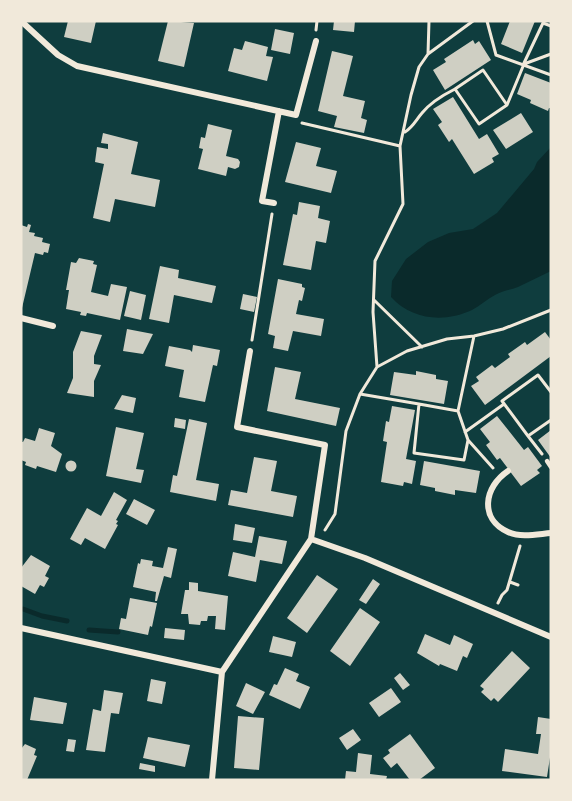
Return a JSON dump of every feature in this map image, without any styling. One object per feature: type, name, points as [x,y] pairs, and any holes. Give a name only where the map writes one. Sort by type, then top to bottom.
[{"type":"street","points":[[21,21],[58,56],[77,66],[296,115],[316,41]]},
{"type":"street","points":[[274,203],[262,201],[279,111]]},
{"type":"street","points":[[21,318],[53,326]]},
{"type":"street","points":[[212,780],[222,672],[311,539],[325,445],[237,427],[250,351]]},
{"type":"street","points":[[508,471],[491,485],[487,502],[494,521],[508,532],[524,535],[551,533]]},
{"type":"street","points":[[311,539],[365,558],[551,637]]},
{"type":"street","points":[[21,628],[222,672]]},
{"type":"lane","points":[[547,461],[551,467]]},
{"type":"path","points":[[428,54],[429,21]]},
{"type":"path","points":[[377,367],[373,300],[375,261],[403,204],[400,146],[419,67],[428,54],[472,21]]},
{"type":"path","points":[[487,21],[496,55],[551,75]]},
{"type":"path","points":[[455,89],[479,124],[507,105],[543,23],[551,26]]},
{"type":"path","points":[[524,64],[551,54]]},
{"type":"path","points":[[404,133],[413,127],[423,112],[438,98],[483,70],[507,105]]},
{"type":"path","points":[[296,115],[301,123],[400,146]]},
{"type":"path","points":[[250,351],[272,216]]},
{"type":"path","points":[[373,300],[422,347]]},
{"type":"path","points":[[311,539],[324,531],[335,514],[346,431],[360,394],[377,367],[407,351],[447,339],[503,329],[551,310]]},
{"type":"path","points":[[474,336],[458,411],[468,440],[500,476]]},
{"type":"path","points":[[547,461],[502,402],[538,375],[551,392]]},
{"type":"path","points":[[360,394],[458,411]]},
{"type":"path","points":[[465,432],[504,404]]},
{"type":"path","points":[[419,405],[414,453],[464,460],[468,440]]},
{"type":"path","points":[[528,436],[551,420]]},
{"type":"path","points":[[499,601],[507,590],[519,549]]},
{"type":"path","points":[[510,582],[518,585]]},
{"type":"water","points":[[551,147],[551,271],[489,298],[472,310],[450,317],[418,315],[399,305],[391,297],[392,281],[406,259],[428,242],[449,233],[473,229],[497,213]]},
{"type":"building","points":[[68,21],[96,21],[91,43],[64,37]]},
{"type":"building","points":[[168,21],[194,23],[184,67],[158,61]]},
{"type":"building","points":[[334,21],[355,21],[354,32],[333,30]]},
{"type":"building","points":[[510,21],[535,21],[522,53],[501,44]]},
{"type":"building","points":[[275,29],[294,33],[290,54],[271,50]]},
{"type":"building","points":[[473,40],[475,44],[479,41],[491,60],[445,90],[433,70],[446,62],[444,59]]},
{"type":"building","points":[[245,41],[268,47],[266,56],[273,57],[267,81],[228,71],[234,48],[242,50]]},
{"type":"building","points":[[332,51],[353,56],[343,96],[365,101],[361,118],[367,120],[364,133],[334,127],[337,116],[318,111]]},
{"type":"building","points":[[525,73],[551,83],[551,108],[548,111],[517,94]]},
{"type":"building","points":[[453,97],[479,139],[487,134],[499,154],[492,158],[494,162],[474,174],[452,139],[449,142],[438,125],[442,122],[433,109]]},
{"type":"building","points":[[521,113],[533,132],[506,149],[493,130]]},
{"type":"building","points":[[208,124],[232,130],[226,156],[238,159],[240,162],[239,167],[235,169],[228,167],[226,176],[198,169],[203,149],[199,148],[201,137],[205,138]]},
{"type":"building","points":[[103,133],[138,142],[131,174],[160,180],[155,207],[115,199],[110,222],[93,218],[104,164],[95,162],[97,147],[108,149],[108,144],[101,143]]},
{"type":"building","points":[[296,142],[321,148],[316,166],[337,171],[331,193],[285,182]]},
{"type":"building","points":[[299,202],[320,206],[318,218],[330,221],[326,243],[316,241],[311,270],[283,265],[293,214],[297,215]]},
{"type":"building","points":[[28,224],[31,225],[29,232],[43,238],[42,242],[50,244],[48,253],[44,252],[43,255],[35,253],[22,308],[21,225],[27,227]]},
{"type":"building","points":[[79,258],[94,261],[93,264],[97,265],[91,292],[108,296],[111,284],[127,287],[120,320],[87,313],[86,316],[80,315],[81,312],[66,309],[69,290],[66,290],[71,262],[76,263]]},
{"type":"building","points":[[160,266],[179,270],[178,278],[216,286],[212,303],[174,295],[169,323],[149,319]]},
{"type":"building","points":[[278,279],[302,284],[305,288],[296,314],[324,319],[321,336],[293,331],[288,351],[273,348],[275,336],[268,334]]},
{"type":"building","points":[[130,291],[146,295],[141,320],[124,316]]},
{"type":"building","points":[[243,294],[257,297],[254,312],[240,309]]},
{"type":"building","points":[[127,329],[153,334],[143,354],[123,351]]},
{"type":"building","points":[[81,331],[102,335],[94,356],[94,364],[101,365],[94,381],[94,397],[67,393],[73,378],[73,352]]},
{"type":"building","points":[[545,332],[551,340],[551,356],[485,405],[471,386],[479,381],[476,377],[492,365],[495,368],[510,357],[508,354],[525,342],[527,345]]},
{"type":"building","points":[[193,345],[220,350],[217,366],[213,365],[205,402],[179,397],[184,370],[165,366],[169,346],[192,352]]},
{"type":"building","points":[[275,367],[301,372],[295,399],[340,408],[336,426],[267,411]]},
{"type":"building","points":[[416,371],[436,375],[436,379],[448,381],[444,404],[390,395],[394,372],[416,375]]},
{"type":"building","points":[[122,395],[136,398],[133,413],[114,409]]},
{"type":"building","points":[[392,406],[415,410],[406,459],[416,461],[412,484],[404,482],[403,486],[381,482],[387,442],[383,441],[386,421],[389,422]]},
{"type":"building","points":[[497,416],[524,450],[528,447],[542,466],[537,470],[540,473],[521,486],[500,458],[497,460],[486,445],[490,442],[480,429]]},
{"type":"building","points":[[175,418],[186,420],[185,429],[174,427]]},
{"type":"building","points":[[189,419],[207,423],[196,480],[219,484],[216,501],[170,492],[173,475],[177,476]]},
{"type":"building","points":[[116,427],[144,433],[136,469],[144,470],[141,483],[106,476]]},
{"type":"building","points":[[39,428],[55,433],[51,446],[62,454],[56,472],[37,466],[36,469],[25,465],[26,462],[21,460],[21,442],[25,438],[35,441]]},
{"type":"building","points":[[551,430],[551,458],[538,440]]},
{"type":"building","points":[[254,457],[277,461],[271,491],[297,496],[293,517],[228,505],[231,490],[247,493]]},
{"type":"building","points":[[71,461],[75,462],[75,470],[71,471],[67,470],[66,466],[67,462]]},
{"type":"building","points":[[424,461],[480,471],[476,493],[455,490],[455,495],[420,485]]},
{"type":"building","points":[[114,492],[127,500],[116,520],[118,525],[105,549],[85,538],[81,545],[70,539],[87,508],[101,516]]},
{"type":"building","points":[[134,499],[155,510],[147,525],[126,514]]},
{"type":"building","points":[[235,524],[255,528],[252,543],[233,540]]},
{"type":"building","points":[[259,536],[287,541],[282,564],[260,560],[256,582],[228,576],[233,552],[255,557]]},
{"type":"building","points":[[168,547],[177,549],[171,578],[164,576],[157,601],[155,601],[156,592],[133,587],[138,563],[140,564],[141,559],[153,561],[152,566],[163,568]]},
{"type":"building","points":[[31,555],[50,566],[45,576],[49,578],[44,587],[40,585],[35,594],[21,586],[21,568]]},
{"type":"building","points":[[317,575],[338,589],[307,633],[287,618]]},
{"type":"building","points":[[373,579],[380,584],[366,604],[359,600]]},
{"type":"building","points":[[189,582],[198,583],[198,591],[228,596],[225,630],[215,629],[216,616],[208,616],[207,621],[201,621],[200,625],[189,624],[188,614],[181,614],[185,590],[189,590]]},
{"type":"building","points":[[130,598],[157,603],[148,635],[119,629],[121,618],[126,619]]},
{"type":"building","points":[[360,608],[380,622],[350,666],[330,651]]},
{"type":"building","points":[[165,628],[185,630],[184,640],[164,638]]},
{"type":"building","points":[[425,634],[450,645],[454,635],[473,644],[467,658],[463,656],[457,671],[440,664],[439,666],[417,653]]},
{"type":"building","points":[[273,636],[296,642],[292,657],[269,652]]},
{"type":"building","points":[[512,651],[530,668],[498,702],[494,698],[491,701],[481,692],[484,689],[480,686]]},
{"type":"building","points":[[285,668],[299,674],[296,681],[310,687],[300,709],[269,695]]},
{"type":"building","points":[[400,673],[410,685],[403,690],[394,678]]},
{"type":"building","points":[[151,679],[166,682],[162,704],[147,701]]},
{"type":"building","points":[[246,683],[265,692],[253,714],[236,706]]},
{"type":"building","points":[[391,688],[401,702],[379,717],[369,703]]},
{"type":"building","points":[[104,690],[123,693],[119,714],[111,713],[105,752],[86,750],[93,709],[101,711]]},
{"type":"building","points":[[34,697],[67,703],[63,724],[30,720]]},
{"type":"building","points":[[238,716],[264,718],[259,770],[234,768]]},
{"type":"building","points":[[538,717],[551,719],[551,751],[547,777],[502,771],[505,749],[538,754],[541,734],[536,734]]},
{"type":"building","points":[[353,729],[361,740],[347,750],[339,738]]},
{"type":"building","points":[[410,734],[435,768],[419,780],[410,780],[397,763],[391,768],[383,758],[390,753],[388,750]]},
{"type":"building","points":[[148,737],[190,745],[185,767],[143,758]]},
{"type":"building","points":[[68,739],[76,740],[74,752],[66,751]]},
{"type":"building","points":[[25,744],[36,749],[34,755],[37,756],[27,780],[21,780],[21,749]]},
{"type":"building","points":[[358,753],[372,755],[370,774],[387,776],[386,780],[345,780],[346,771],[356,772]]},
{"type":"building","points":[[140,763],[155,766],[155,772],[139,769]]},
{"type":"waterway","points":[[23,609],[67,621]]},
{"type":"waterway","points":[[89,630],[118,632]]}]
